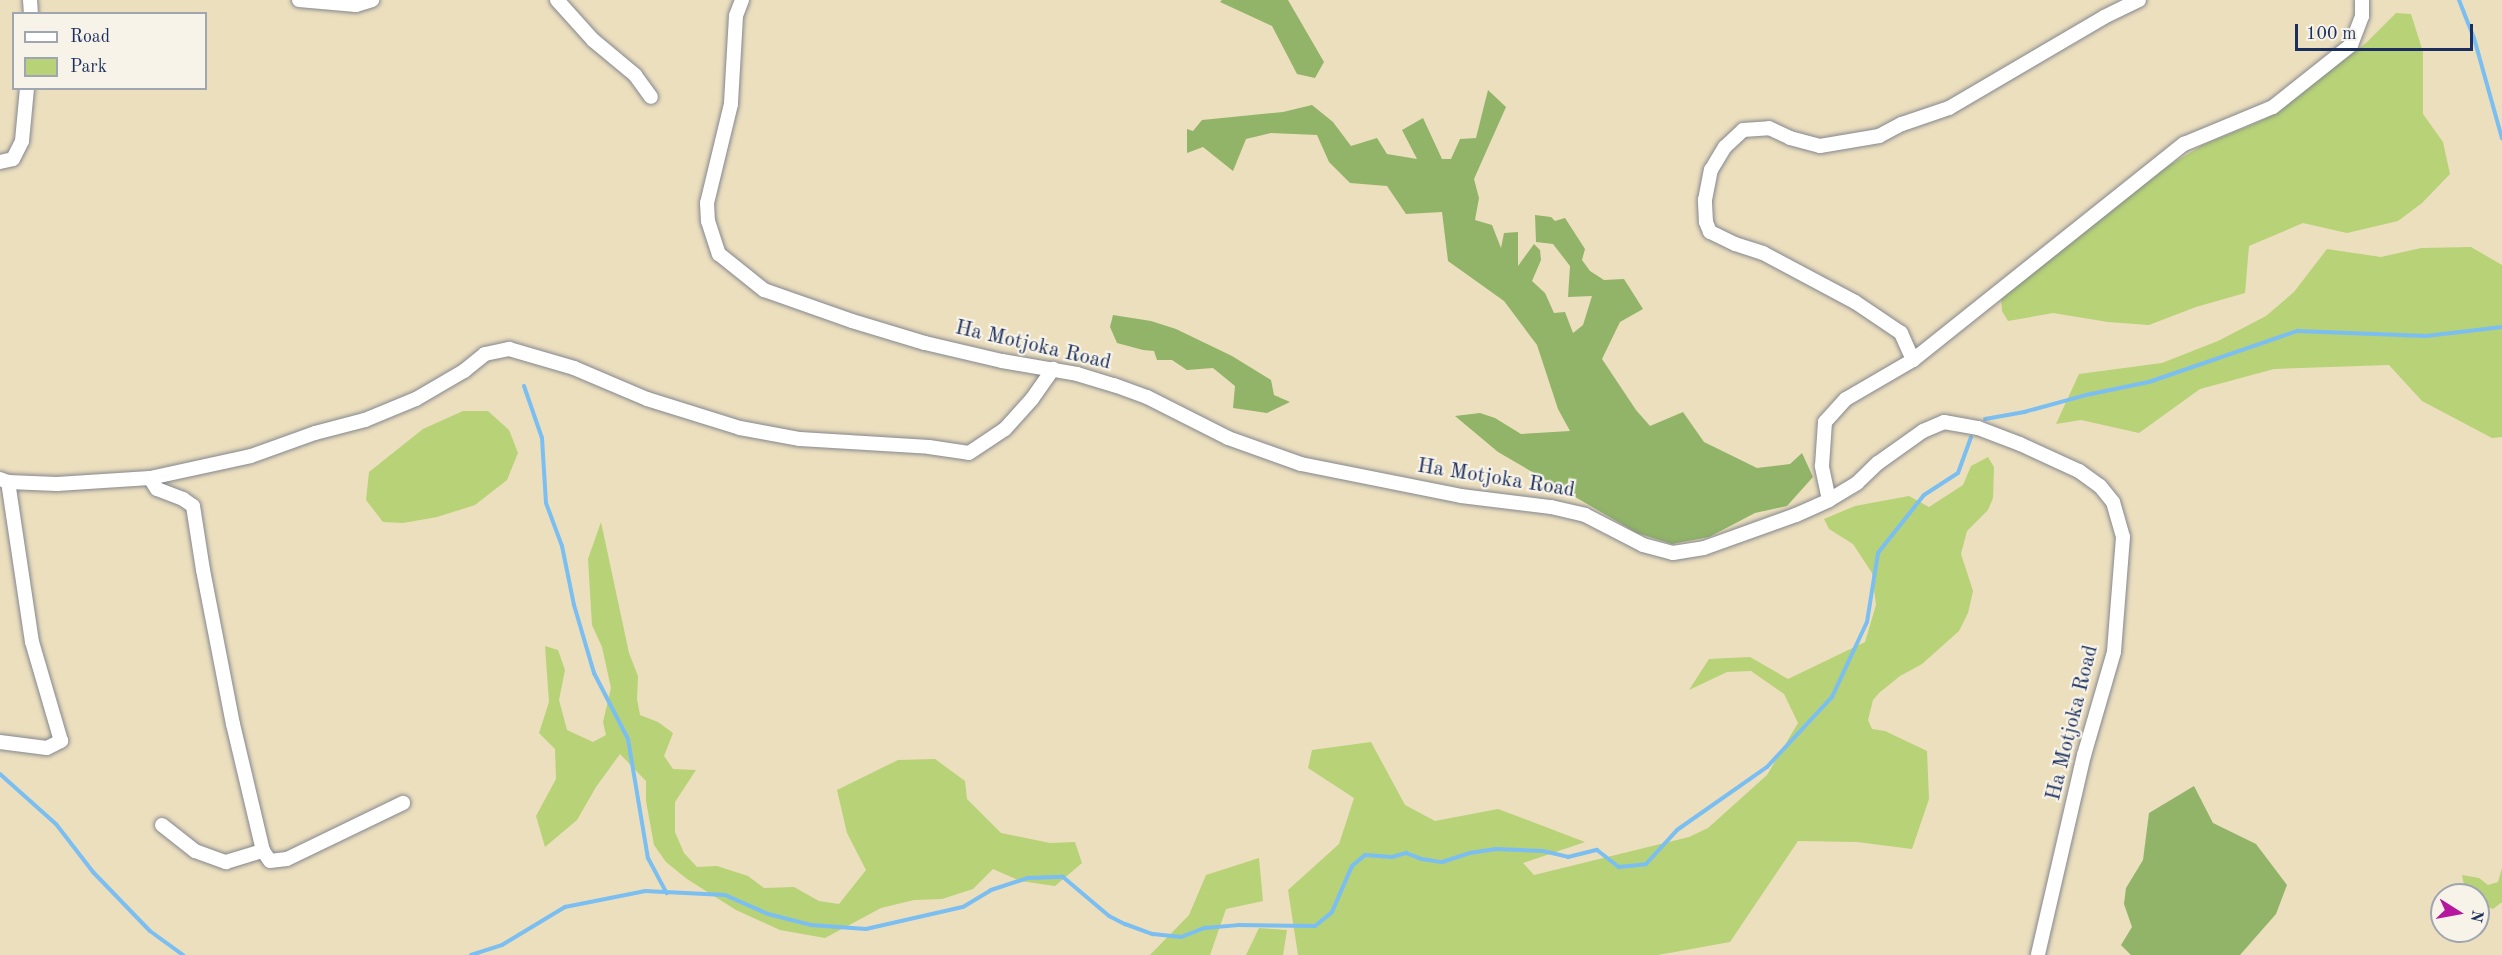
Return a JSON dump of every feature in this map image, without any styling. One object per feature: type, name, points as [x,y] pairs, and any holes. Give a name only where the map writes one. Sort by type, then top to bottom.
[{"type":"street","points":[[299,0],[356,5],[372,0]]},
{"type":"street","points":[[557,0],[593,40],[634,75],[651,97]]},
{"type":"street","name":"Ha Motjoka Road","points":[[742,0],[735,16],[731,104],[707,203],[711,234],[719,254],[764,291],[843,318],[968,354],[1053,369],[1114,385],[1147,397],[1228,438],[1300,464],[1461,496],[1551,507],[1586,515],[1643,545],[1673,553],[1704,548],[1796,515],[1829,500],[1857,483],[1878,463],[1923,431],[1944,422],[1978,428],[2050,458],[2100,486],[2113,502],[2123,537],[2114,652],[2084,755],[2038,955]]},
{"type":"street","points":[[1913,360],[1901,333],[1855,302],[1764,253],[1735,244],[1710,232],[1706,222],[1705,200],[1711,170],[1725,147],[1743,130],[1769,128],[1790,138],[1820,146],[1879,136],[1949,108],[2104,17],[2139,0]]},
{"type":"street","points":[[1829,500],[1822,466],[1825,423],[1846,399],[1913,360],[2184,144],[2272,106],[2351,45],[2362,16],[2362,0]]},
{"type":"street","points":[[0,162],[13,159],[22,141],[27,90]]},
{"type":"street","points":[[0,742],[47,748],[61,741],[32,642],[4,480],[57,484],[150,478],[251,456],[365,420],[416,399],[464,371],[485,354],[509,349],[574,368],[647,399],[740,428],[800,439],[930,447],[969,453],[1005,429],[1032,399],[1053,369]]},
{"type":"street","points":[[150,478],[157,489],[183,499],[193,506],[233,724],[263,851],[270,861],[287,859],[403,803]]},
{"type":"street","points":[[162,825],[195,851],[226,862],[263,851]]},
{"type":"green space","points":[[1222,0],[1288,0],[1324,62],[1315,78],[1297,74],[1272,26],[1220,2]]},
{"type":"green space","points":[[2396,13],[2411,14],[2423,52],[2423,114],[2443,142],[2450,174],[2422,203],[2398,221],[2347,233],[2303,223],[2249,246],[2245,293],[2196,307],[2149,325],[2108,322],[2053,313],[2008,321],[2002,311],[2001,297],[2153,175],[2203,145],[2263,120],[2366,43]]},
{"type":"green space","points":[[1488,90],[1506,107],[1474,179],[1479,198],[1475,220],[1492,225],[1501,248],[1504,233],[1518,232],[1518,266],[1534,244],[1540,250],[1541,260],[1532,281],[1545,293],[1554,313],[1565,312],[1573,333],[1583,325],[1592,296],[1568,297],[1570,266],[1553,244],[1536,242],[1535,215],[1551,217],[1555,221],[1565,218],[1585,249],[1582,260],[1590,271],[1604,280],[1624,279],[1643,309],[1620,322],[1602,359],[1636,410],[1650,426],[1683,412],[1704,442],[1757,468],[1790,464],[1802,453],[1813,477],[1787,506],[1755,513],[1709,537],[1672,544],[1637,533],[1498,452],[1455,416],[1480,413],[1495,418],[1521,434],[1570,431],[1558,409],[1537,345],[1504,301],[1448,261],[1442,212],[1406,214],[1387,186],[1350,183],[1329,162],[1317,135],[1271,133],[1246,139],[1233,171],[1203,147],[1187,153],[1187,129],[1193,131],[1202,120],[1283,112],[1312,105],[1333,122],[1351,146],[1377,138],[1387,154],[1417,159],[1402,130],[1423,118],[1442,159],[1451,159],[1460,139],[1476,138]]},
{"type":"green space","points":[[2471,247],[2502,265],[2502,437],[2492,438],[2422,401],[2389,365],[2274,369],[2200,389],[2139,433],[2081,420],[2056,424],[2079,374],[2162,363],[2218,341],[2266,316],[2294,292],[2327,249],[2381,257],[2421,248]]},
{"type":"green space","points":[[1113,315],[1151,321],[1176,329],[1232,356],[1271,380],[1274,395],[1290,402],[1267,413],[1233,408],[1235,386],[1213,368],[1187,370],[1172,360],[1157,360],[1154,351],[1117,343],[1110,327]]},
{"type":"green space","points":[[463,411],[488,411],[509,430],[518,453],[507,480],[475,505],[437,517],[403,523],[383,522],[366,500],[369,472],[423,429]]},
{"type":"green space","points":[[1988,457],[1994,467],[1993,498],[1988,510],[1967,531],[1961,554],[1973,591],[1968,613],[1959,631],[1922,664],[1900,676],[1879,693],[1873,700],[1868,720],[1872,729],[1885,731],[1927,751],[1929,799],[1912,849],[1857,842],[1798,841],[1730,942],[1658,955],[1298,955],[1288,890],[1339,844],[1354,798],[1308,768],[1312,750],[1371,742],[1405,805],[1435,821],[1498,809],[1585,842],[1523,863],[1534,875],[1689,837],[1708,828],[1767,775],[1798,723],[1784,694],[1751,671],[1727,672],[1689,690],[1709,659],[1750,657],[1788,679],[1865,642],[1876,605],[1872,573],[1853,544],[1829,529],[1824,519],[1855,506],[1909,496],[1929,507],[1963,485],[1971,466]]},
{"type":"green space","points":[[601,522],[629,653],[638,676],[637,699],[640,715],[658,722],[673,733],[664,756],[673,769],[696,770],[675,802],[675,832],[684,853],[697,867],[717,866],[748,876],[764,888],[794,887],[819,901],[839,904],[866,870],[847,833],[837,790],[898,760],[935,759],[965,781],[967,799],[1001,833],[1050,843],[1075,842],[1082,863],[1055,886],[1020,881],[993,869],[973,889],[942,899],[914,900],[881,908],[825,938],[780,930],[736,910],[687,879],[666,862],[654,845],[646,801],[646,781],[620,754],[596,787],[577,820],[545,847],[536,816],[556,779],[555,749],[539,733],[549,702],[545,646],[558,650],[565,670],[559,700],[567,730],[593,742],[606,735],[603,722],[611,688],[602,647],[592,625],[588,559]]},
{"type":"green space","points":[[2194,786],[2213,823],[2256,844],[2287,885],[2276,914],[2240,955],[2131,955],[2121,945],[2132,927],[2124,904],[2126,888],[2143,860],[2149,813]]},
{"type":"green space","points":[[1259,858],[1263,901],[1226,909],[1210,955],[1150,955],[1189,915],[1206,875]]},
{"type":"green space","points":[[2502,868],[2502,902],[2493,909],[2490,908],[2490,884],[2498,882]]},
{"type":"green space","points":[[2462,875],[2479,878],[2485,883],[2464,883]]},
{"type":"green space","points":[[1259,928],[1287,930],[1283,955],[1246,955]]},
{"type":"waterway","points":[[2459,0],[2474,38],[2502,138]]},
{"type":"waterway","points":[[1985,419],[2149,382],[2297,331],[2426,336],[2502,327]]},
{"type":"waterway","points":[[524,386],[542,438],[546,503],[562,546],[574,605],[594,673],[628,739],[648,858],[667,893]]},
{"type":"waterway","points":[[471,955],[502,945],[565,907],[645,891],[725,895],[768,914],[811,925],[866,929],[963,907],[991,890],[1028,878],[1063,877],[1109,916],[1153,934],[1181,937],[1205,928],[1238,925],[1315,926],[1332,912],[1352,866],[1365,855],[1392,857],[1406,853],[1422,859],[1442,862],[1470,853],[1496,849],[1543,851],[1568,857],[1597,850],[1619,867],[1646,864],[1677,830],[1767,767],[1832,697],[1867,622],[1878,553],[1924,495],[1958,473],[1971,437]]},
{"type":"waterway","points":[[0,774],[56,824],[93,872],[150,931],[183,955]]}]
